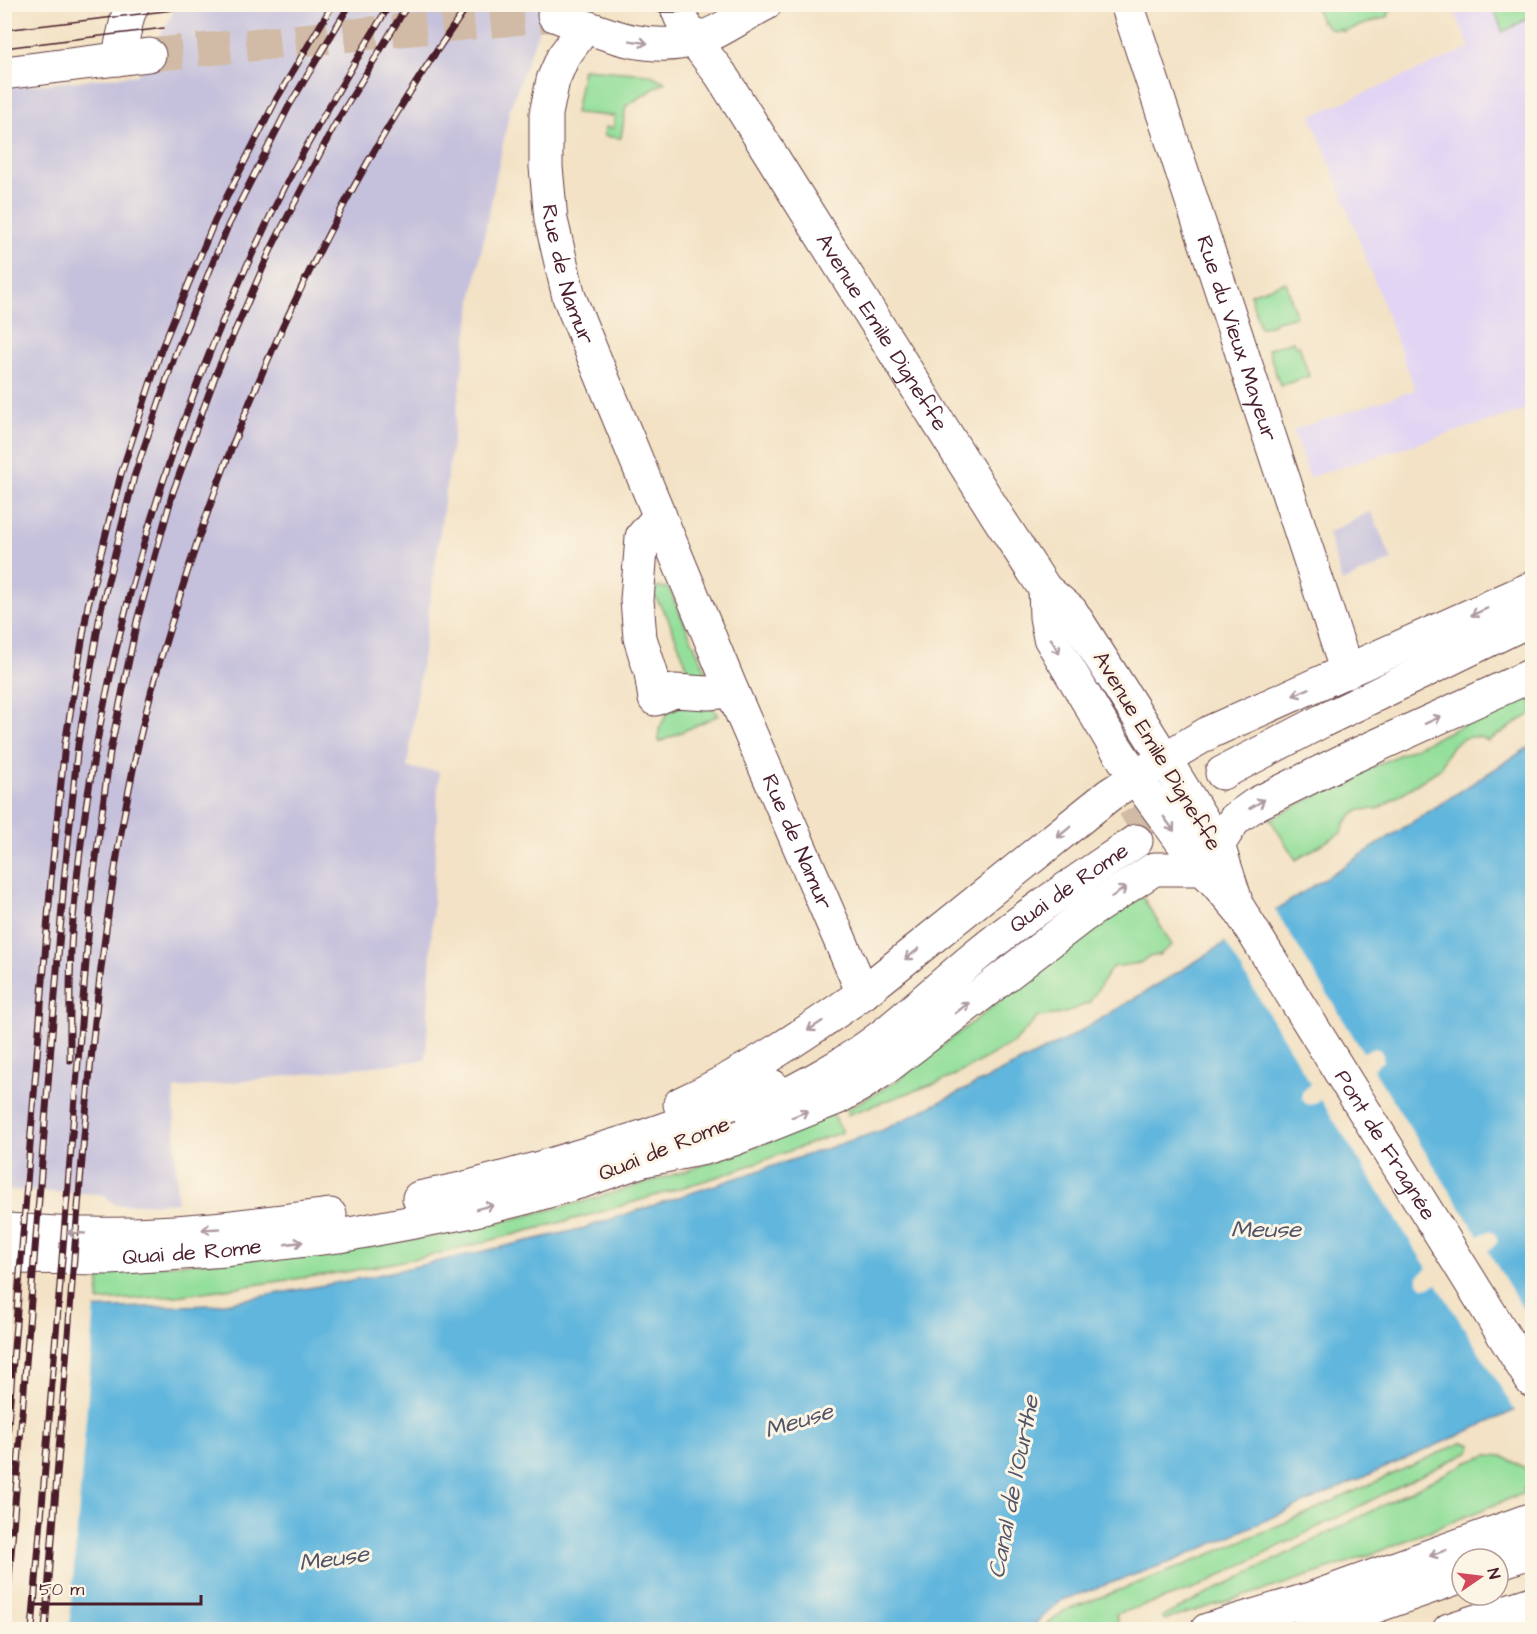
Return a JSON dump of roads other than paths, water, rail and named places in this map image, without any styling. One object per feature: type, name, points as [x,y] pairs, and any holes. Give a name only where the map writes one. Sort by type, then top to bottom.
[{"type":"main road","points":[[4,74],[133,57],[128,15],[133,4]]},
{"type":"main road","name":"Avenue Emile Digneffe","points":[[676,4],[678,12],[695,40],[721,75],[1045,589],[1050,638],[1107,734],[1148,770],[1210,857],[1211,877],[1239,909]]},
{"type":"main road","name":"Rue du Vieux Mayeur","points":[[1127,4],[1347,672]]},
{"type":"main road","points":[[580,16],[607,35],[641,43],[671,45],[695,40],[715,32],[753,11]]},
{"type":"main road","points":[[721,75],[721,51],[729,29],[753,11]]},
{"type":"main road","name":"Rue de Namur","points":[[580,16],[553,80],[546,114],[546,167],[551,220],[569,297],[732,691],[863,993]]},
{"type":"main road","points":[[660,516],[642,537],[637,600],[640,638],[651,673],[655,699],[674,691],[708,693],[732,691]]},
{"type":"main road","points":[[536,1169],[700,1094],[779,1050],[863,993],[1109,795],[1210,732],[1533,588]]},
{"type":"main road","points":[[1533,619],[1322,722],[1225,779],[1342,724],[1533,644]]},
{"type":"main road","points":[[644,1160],[705,1148],[734,1139],[837,1098],[883,1070],[1083,916],[1141,877],[1154,869],[1210,857],[1235,819],[1256,804],[1343,761],[1533,675]]},
{"type":"main road","name":"Quai de Rome","points":[[4,1230],[93,1234],[134,1233],[225,1228],[333,1215],[462,1190],[642,1137],[696,1118],[804,1072],[875,1024],[1046,885],[1132,835],[976,956],[881,1036],[846,1060],[752,1113],[644,1160],[583,1181],[466,1212],[339,1236],[226,1250],[110,1258],[4,1257]]},
{"type":"main road","name":"Pont de Fragnée","points":[[1239,909],[1533,1381]]},
{"type":"main road","points":[[1207,1629],[1310,1599],[1533,1519]]},
{"type":"main road","points":[[1510,1559],[1533,1551]]},
{"type":"main road","points":[[1449,1629],[1521,1605],[1533,1573]]},
{"type":"main road","points":[[1308,1629],[1450,1580]]},
{"type":"main road","points":[[1368,1629],[1450,1601]]},
{"type":"water","name":"Meuse","points":[[1532,745],[1532,1403],[1171,1562],[1062,1600],[1029,1629],[5,1629],[4,1307],[50,1310],[214,1305],[369,1277],[581,1229],[883,1130],[1067,1039],[1195,962]]},
{"type":"tunnel","points":[[149,55],[554,15]]},
{"type":"tunnel","points":[[1128,829],[1222,773]]},
{"type":"tram line","points":[[625,4],[658,12],[678,12],[713,4]]},
{"type":"tram line","points":[[4,30],[174,10]]},
{"type":"tram line","points":[[4,48],[164,28]]},
{"type":"railway","points":[[4,1475],[51,879],[65,744],[88,605],[121,474],[161,350],[215,220],[277,98],[333,4]]},
{"type":"railway","points":[[5,1630],[64,881],[78,745],[101,609],[134,477],[175,355],[228,226],[289,106],[350,4]]},
{"type":"railway","points":[[70,1060],[71,947],[82,834],[98,736],[119,639],[144,542],[209,353],[248,263],[303,153],[390,4]]},
{"type":"railway","points":[[32,1630],[92,888],[110,752],[137,621],[173,492],[216,374],[272,247],[333,128],[408,4]]},
{"type":"railway","points":[[45,1630],[80,1184],[97,1001],[123,820],[146,712],[173,617],[214,495],[273,349],[343,206],[382,137],[469,4]]},
{"type":"water label","name":"Canal de l'Ourthe","points":[[1014,1487]]}]
